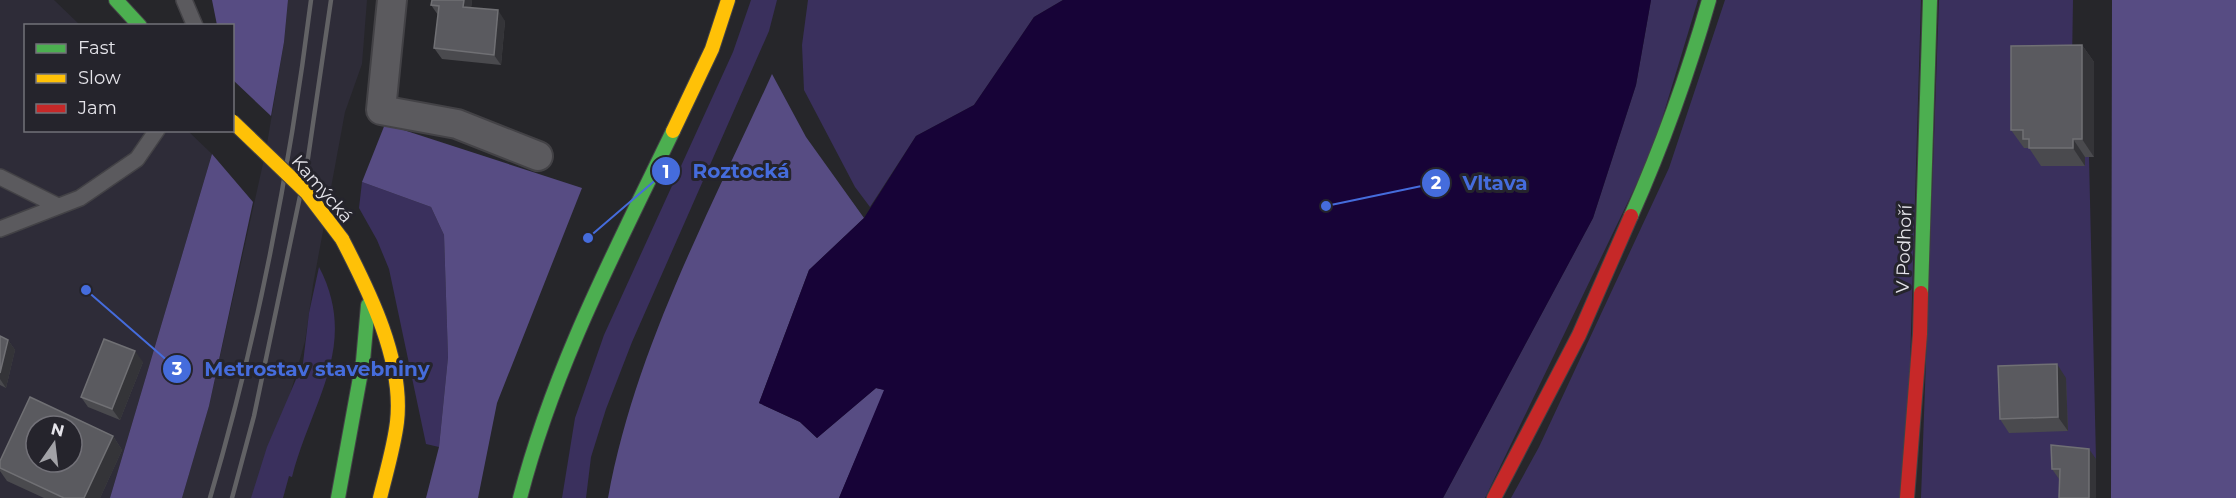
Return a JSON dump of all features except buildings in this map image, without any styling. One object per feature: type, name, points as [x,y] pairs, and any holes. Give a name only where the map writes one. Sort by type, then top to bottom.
[{"type":"main road","points":[[116,0],[138,24]]},
{"type":"main road","points":[[520,498],[526,470],[566,358],[712,49],[728,0]]},
{"type":"main road","points":[[1494,498],[1579,335],[1659,153],[1709,0]]},
{"type":"main road","name":"V Podhoří","points":[[1907,498],[1920,333],[1930,0]]},
{"type":"main road","name":"Kamýcká","points":[[234,123],[307,193],[342,239],[369,291],[394,366],[398,392],[397,422],[380,498]]},
{"type":"main road","points":[[338,498],[363,361],[369,291]]},
{"type":"main road","points":[[330,498],[350,440]]},
{"type":"street","points":[[392,0],[381,110],[457,124],[538,156]]},
{"type":"lane","points":[[184,0],[194,24]]},
{"type":"lane","points":[[0,229],[80,198],[137,159],[156,132]]},
{"type":"lane","points":[[0,177],[58,206]]},
{"type":"shaded area","points":[[0,0],[54,0],[79,24],[24,24],[24,132],[189,132],[212,154],[110,498],[0,498]]},
{"type":"shaded area","points":[[212,0],[288,0],[284,42],[271,116],[234,81],[234,24],[217,24]]},
{"type":"shaded area","points":[[288,0],[367,0],[362,64],[345,112],[305,341],[261,498],[182,498],[209,406],[266,150],[284,42]]},
{"type":"shaded area","points":[[751,0],[777,0],[769,31],[632,342],[606,409],[591,457],[586,498],[562,498],[575,418],[604,335],[733,52]]},
{"type":"shaded area","points":[[808,0],[1063,0],[1034,17],[974,105],[916,136],[870,207],[855,187],[804,90],[802,45]]},
{"type":"shaded area","points":[[1063,0],[1651,0],[1636,85],[1593,218],[1443,498],[839,498],[884,390],[876,388],[817,438],[800,422],[759,403],[809,270],[864,218],[916,136],[974,105],[1034,17]]},
{"type":"shaded area","points":[[1651,0],[1698,0],[1652,152],[1485,498],[1443,498],[1593,218],[1636,85]]},
{"type":"shaded area","points":[[1725,0],[1921,0],[1906,498],[1511,498],[1539,447],[1669,168]]},
{"type":"shaded area","points":[[1939,0],[2073,0],[2072,62],[2024,147],[2035,148],[2042,166],[2085,166],[2085,157],[2089,157],[2096,459],[2074,458],[2067,480],[2067,498],[1921,498]]},
{"type":"shaded area","points":[[2112,0],[2236,0],[2236,498],[2111,498]]},
{"type":"shaded area","points":[[772,74],[806,137],[864,218],[809,270],[759,403],[800,422],[817,438],[876,388],[885,390],[839,498],[608,498],[620,443],[655,334],[700,229]]},
{"type":"shaded area","points":[[385,124],[582,188],[497,403],[478,498],[426,498],[439,447],[448,357],[444,235],[431,207],[362,182]]},
{"type":"shaded area","points":[[212,154],[253,202],[209,406],[182,498],[110,498]]},
{"type":"shaded area","points":[[362,182],[431,207],[444,235],[448,357],[439,447],[426,444],[389,269],[377,240],[359,208]]},
{"type":"shaded area","points":[[319,267],[330,295],[335,322],[328,373],[292,477],[289,476],[283,498],[251,498],[267,447],[303,363],[309,313]]},
{"type":"railway","points":[[210,498],[243,375],[271,251],[293,126],[311,0]]},
{"type":"railway","points":[[232,498],[254,416],[308,158],[331,0]]},
{"type":"traffic: fast","points":[[116,0],[138,24]]},
{"type":"traffic: fast","points":[[1631,216],[1674,110],[1709,0]]},
{"type":"traffic: fast","points":[[1921,293],[1930,0]]},
{"type":"traffic: fast","points":[[520,498],[550,403],[587,311],[673,131]]},
{"type":"traffic: fast","points":[[338,498],[363,361],[368,305]]},
{"type":"traffic: slow","points":[[673,131],[712,49],[728,0]]},
{"type":"traffic: slow","points":[[234,123],[307,193],[342,239]]},
{"type":"traffic: slow","points":[[342,239],[382,327],[395,375],[398,399],[397,422],[380,498]]},
{"type":"traffic: jam","points":[[1494,498],[1579,335],[1631,216]]},
{"type":"traffic: jam","points":[[1907,498],[1921,293]]},
{"type":"place","name":"Vltava","points":[[1326,206]]},
{"type":"place","name":"Roztocká","points":[[588,238]]},
{"type":"place","name":"Metrostav stavebniny","points":[[86,290]]}]
